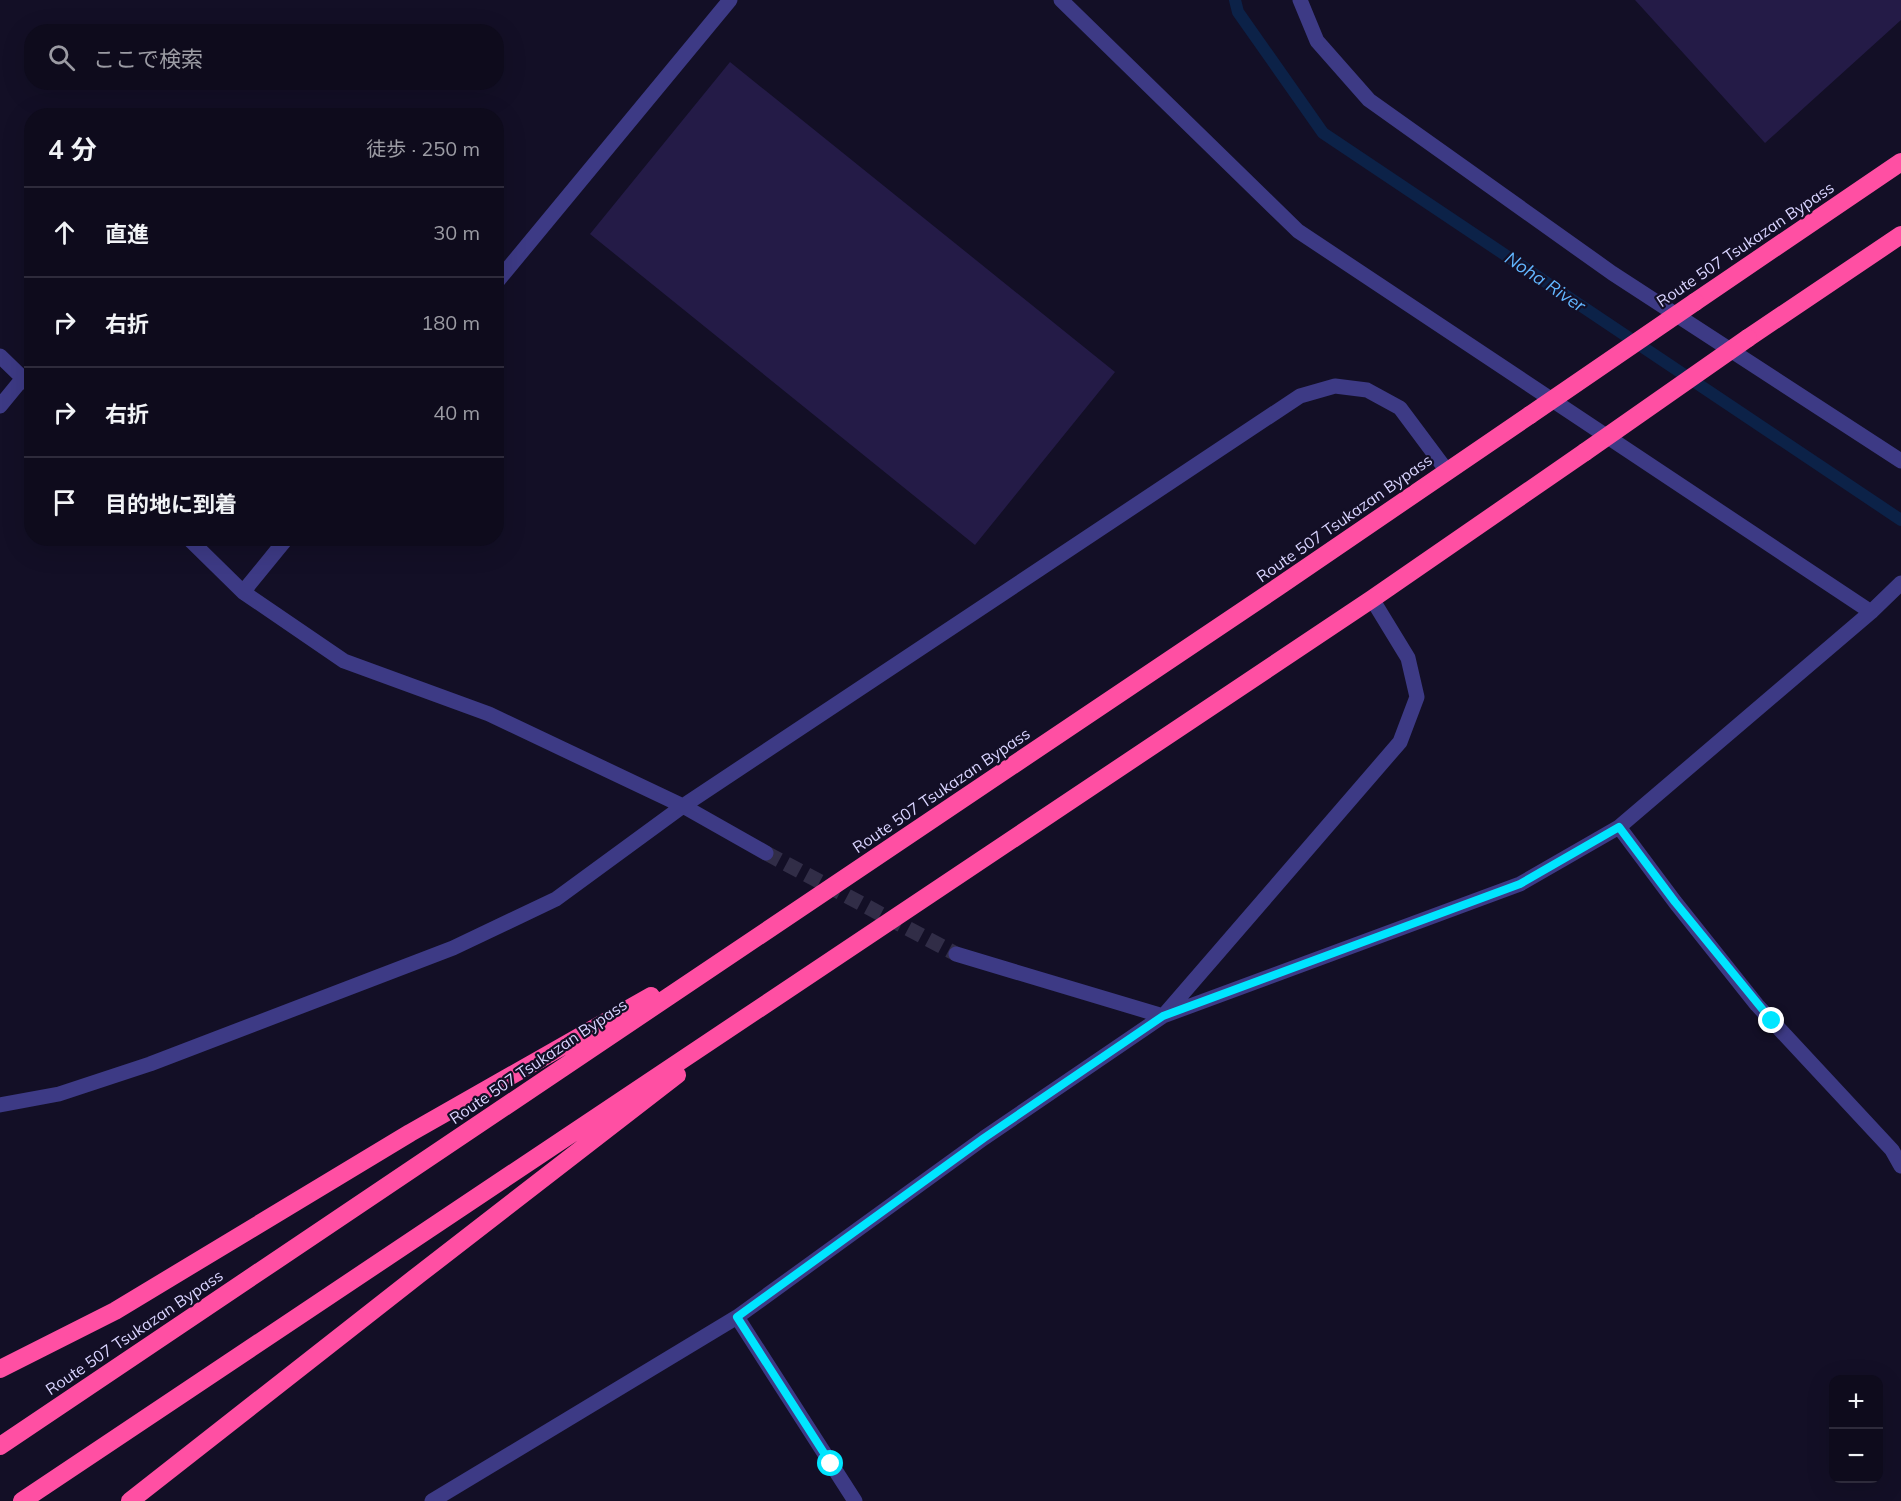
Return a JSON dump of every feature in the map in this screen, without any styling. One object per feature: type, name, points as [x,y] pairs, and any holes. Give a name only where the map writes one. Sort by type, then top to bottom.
[{"type":"highway","name":"Route 507 Tsukazan Bypass","points":[[0,1446],[1278,587],[1901,162]]},
{"type":"highway","points":[[22,1501],[1372,599],[1748,338],[1901,235]]},
{"type":"highway","points":[[0,1369],[115,1311],[410,1133],[780,923]]},
{"type":"highway","points":[[130,1501],[411,1280],[812,972]]},
{"type":"street","points":[[504,274],[730,0]]},
{"type":"street","points":[[1061,0],[1298,231],[1871,612]]},
{"type":"street","points":[[1300,0],[1317,41],[1369,100],[1612,273],[1901,461]]},
{"type":"street","points":[[0,356],[24,379]]},
{"type":"street","points":[[0,405],[24,385]]},
{"type":"street","points":[[0,1105],[59,1094],[150,1064],[453,948],[556,899],[683,806],[1300,396],[1335,386],[1367,390],[1400,408],[1447,471]]},
{"type":"street","points":[[196,546],[243,592],[344,661],[489,714],[683,806],[766,853]]},
{"type":"street","points":[[243,592],[280,546]]},
{"type":"street","points":[[432,1501],[737,1317],[984,1138],[1163,1016],[1520,884],[1619,827],[1871,612],[1901,583]]},
{"type":"street","points":[[1163,1016],[1400,742],[1417,697],[1408,658],[1372,599]]},
{"type":"street","points":[[1619,827],[1757,1005],[1892,1150],[1901,1166]]},
{"type":"street","points":[[956,954],[1163,1016]]},
{"type":"street","points":[[737,1317],[855,1501]]},
{"type":"building","points":[[1635,0],[1901,0],[1901,20],[1765,143]]},
{"type":"building","points":[[730,62],[1115,372],[975,545],[590,234]]},
{"type":"waterway","name":"Noha River","points":[[1235,0],[1238,12],[1323,133],[1901,520]]},
{"type":"tunnel","points":[[766,853],[956,954]]},
{"type":"route","points":[[831,1464],[737,1317],[984,1138],[1163,1016],[1520,884],[1619,827],[1675,902],[1772,1021]]}]
